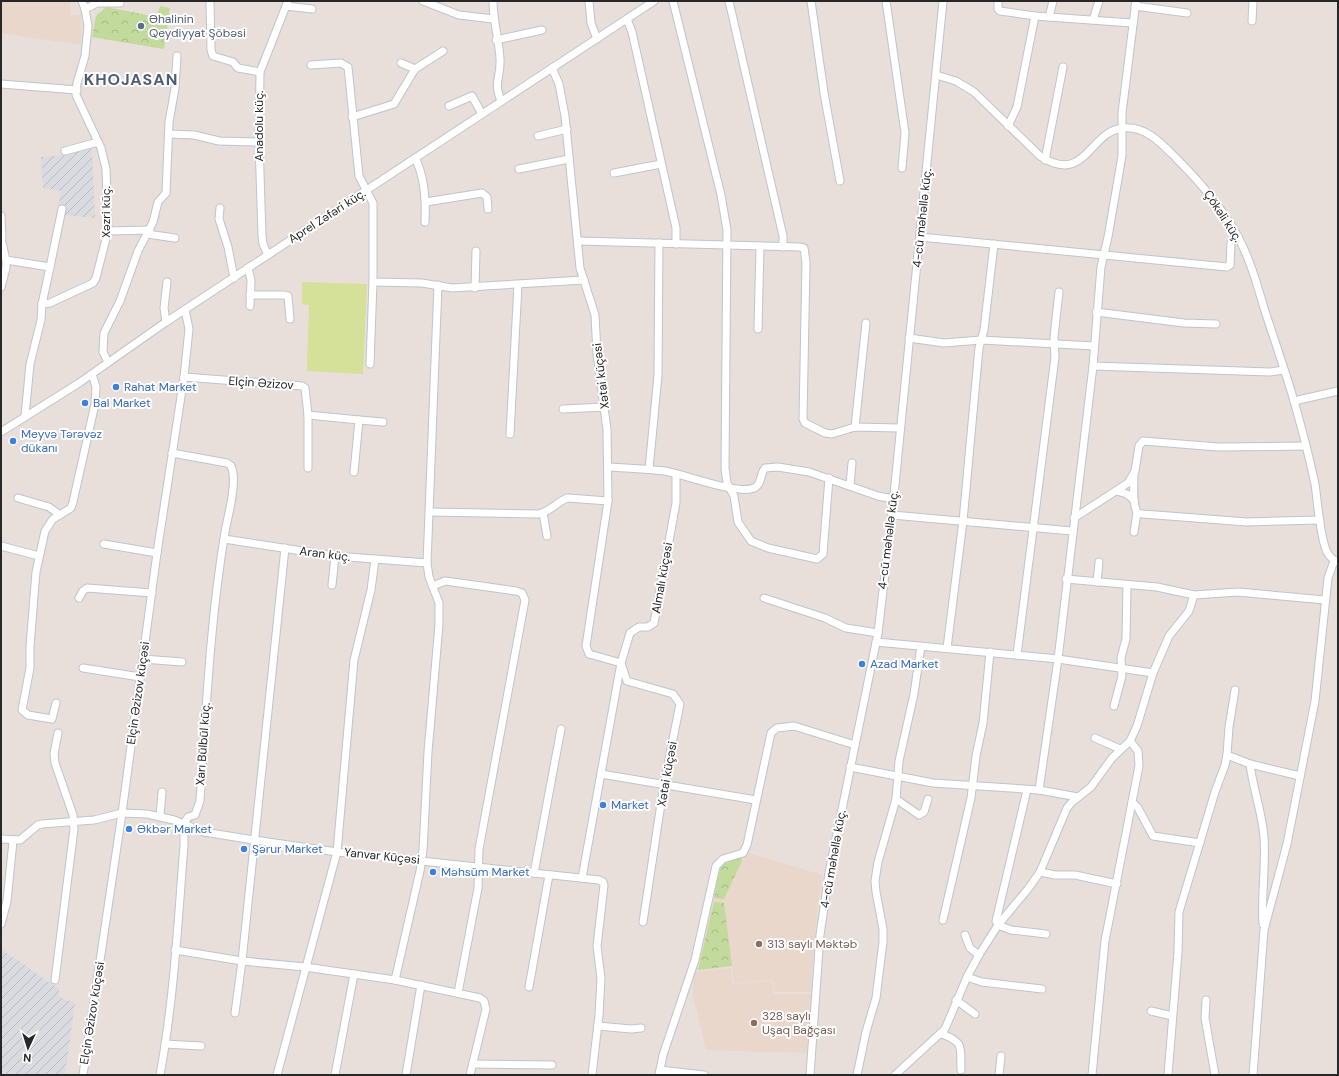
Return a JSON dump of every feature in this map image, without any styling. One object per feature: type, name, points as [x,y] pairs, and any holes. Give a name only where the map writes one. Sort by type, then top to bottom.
[{"type":"street","name":"Xəzri küç.","points":[[42,304],[50,303],[93,282],[100,266],[108,231],[105,163],[98,142],[76,95],[77,83],[85,56],[88,26],[82,1]]},
{"type":"street","points":[[85,9],[98,3],[120,3],[120,1]]},
{"type":"street","points":[[210,1],[211,50],[213,56],[233,62],[238,68],[260,72]]},
{"type":"street","points":[[423,1],[459,15],[493,19]]},
{"type":"street","points":[[492,1],[493,19],[500,59],[496,89],[501,101]]},
{"type":"street","points":[[589,1],[591,23],[597,39]]},
{"type":"street","name":"Aprel Zəfəri küç.","points":[[1,432],[92,374],[166,322],[654,1]]},
{"type":"street","points":[[673,1],[721,195],[727,230],[724,468],[730,489],[734,496],[738,522],[751,542],[768,548],[818,559],[823,554],[829,478]]},
{"type":"street","points":[[729,1],[783,236],[783,246]]},
{"type":"street","points":[[811,1],[825,100],[840,181]]},
{"type":"street","points":[[886,1],[904,127],[902,168]]},
{"type":"street","name":"4-cü məhəllə küç.","points":[[810,1075],[820,934],[829,873],[878,633],[892,515],[943,1]]},
{"type":"street","points":[[998,1],[998,9],[1000,11],[1035,16],[1132,24]]},
{"type":"street","points":[[1049,17],[1052,1]]},
{"type":"street","points":[[1093,20],[1099,1]]},
{"type":"street","points":[[1252,21],[1253,1]]},
{"type":"street","points":[[1039,790],[1058,659],[1066,579],[1093,366],[1096,312],[1104,255],[1120,166],[1122,113],[1135,3],[1187,13]]},
{"type":"street","points":[[287,4],[312,9]]},
{"type":"street","name":"Anadolu küç.","points":[[268,255],[263,244],[262,236],[259,142],[260,72],[287,4]]},
{"type":"street","points":[[1008,126],[1017,107],[1035,16]]},
{"type":"street","points":[[627,19],[632,32],[676,228],[676,244]]},
{"type":"street","points":[[496,40],[542,30]]},
{"type":"street","points":[[352,117],[394,104],[416,69],[443,51]]},
{"type":"street","points":[[108,362],[104,352],[104,333],[118,308],[138,251],[153,222],[158,202],[166,193],[170,114],[175,88],[177,56]]},
{"type":"street","points":[[311,65],[342,63],[348,67],[352,117],[360,176],[373,203],[373,282],[370,364]]},
{"type":"street","points":[[401,63],[416,69]]},
{"type":"street","points":[[1045,160],[1063,66]]},
{"type":"street","name":"Xətai küçəsi","points":[[552,68],[559,84],[567,129],[578,241],[584,280],[595,315],[597,354],[605,407],[608,501],[586,646],[589,654],[621,663],[627,680],[673,694],[680,704],[664,784],[643,922]]},
{"type":"street","points":[[936,75],[956,81],[974,92],[1045,160],[1062,165],[1075,162],[1089,152],[1109,132],[1122,128]]},
{"type":"street","points":[[1,84],[77,90]]},
{"type":"street","points":[[449,106],[472,96],[482,114]]},
{"type":"street","name":"Çökəli küç.","points":[[1122,128],[1145,131],[1163,145],[1210,194],[1238,236],[1252,268],[1294,401],[1306,446],[1325,548],[1330,558],[1336,562]]},
{"type":"street","points":[[538,136],[567,129]]},
{"type":"street","points":[[169,134],[194,135],[219,141],[259,142]]},
{"type":"street","points":[[65,151],[98,142]]},
{"type":"street","points":[[415,158],[421,170],[426,202],[425,222]]},
{"type":"street","points":[[519,169],[569,159]]},
{"type":"street","points":[[614,173],[661,164]]},
{"type":"street","points":[[426,202],[482,193],[486,197],[488,209]]},
{"type":"street","points":[[220,208],[219,219],[228,248],[234,278]]},
{"type":"street","points":[[25,416],[30,364],[41,320],[42,304],[62,209]]},
{"type":"street","points":[[1,216],[2,248],[6,260],[6,268],[1,287]]},
{"type":"street","points":[[108,231],[149,232],[175,238]]},
{"type":"street","points":[[920,237],[1227,267],[1230,265],[1231,260],[1231,243],[1238,236]]},
{"type":"street","points":[[578,241],[799,247],[805,251],[805,370],[802,413],[803,419],[810,426],[825,433],[832,434],[855,427],[900,428]]},
{"type":"street","points":[[649,469],[658,375],[659,243]]},
{"type":"street","points":[[947,648],[963,521],[979,348],[987,312],[994,244]]},
{"type":"street","points":[[758,329],[760,246]]},
{"type":"street","points":[[475,288],[476,251]]},
{"type":"street","points":[[6,260],[50,266]]},
{"type":"street","points":[[248,268],[251,280],[250,306]]},
{"type":"street","points":[[373,282],[422,283],[452,288],[475,288],[584,280]]},
{"type":"street","points":[[166,322],[164,308],[167,282]]},
{"type":"street","points":[[395,980],[421,860],[439,624],[439,602],[427,563],[438,285]]},
{"type":"street","points":[[510,434],[518,285]]},
{"type":"street","points":[[1017,655],[1055,357],[1054,327],[1059,292]]},
{"type":"street","points":[[250,295],[288,296],[290,319]]},
{"type":"street","name":"Elçin Əzizov küçəsi","points":[[82,1075],[122,813],[157,553],[184,377],[189,329],[185,310]]},
{"type":"street","points":[[1096,312],[1216,324]]},
{"type":"street","points":[[855,427],[866,323]]},
{"type":"street","points":[[909,338],[944,343],[981,340],[1094,346]]},
{"type":"street","points":[[1093,366],[1270,372],[1284,370]]},
{"type":"street","points":[[56,703],[52,719],[28,715],[22,710],[30,668],[32,612],[39,556],[45,531],[49,523],[71,508],[73,502],[96,404],[96,387],[92,374]]},
{"type":"street","name":"Elçin Əzizov","points":[[184,377],[302,386],[305,388],[307,393],[308,415],[308,468]]},
{"type":"street","points":[[1294,401],[1338,391]]},
{"type":"street","points":[[563,409],[605,407]]},
{"type":"street","points":[[308,415],[384,422]]},
{"type":"street","points":[[354,472],[359,420]]},
{"type":"street","points":[[1134,532],[1138,513],[1134,500],[1135,471],[1139,446],[1143,440],[1218,447],[1306,446]]},
{"type":"street","name":"Xarı Bülbül küç.","points":[[172,453],[227,463],[231,466],[234,477],[224,539],[207,686],[200,802],[195,815],[188,817],[184,824]]},
{"type":"street","points":[[850,485],[852,463]]},
{"type":"street","points":[[608,467],[649,469],[676,474],[730,489],[743,490],[756,488],[762,471],[769,466],[794,469],[829,478],[878,496],[893,499]]},
{"type":"street","points":[[1074,518],[1100,499],[1117,491],[1128,483],[1135,471]]},
{"type":"street","name":"Almalı küçəsi","points":[[621,663],[630,633],[639,627],[648,627],[654,623],[676,503],[676,474]]},
{"type":"street","points":[[1117,491],[1127,494],[1134,500]]},
{"type":"street","points":[[18,498],[49,507],[60,515]]},
{"type":"street","points":[[430,512],[543,513],[568,498],[608,501]]},
{"type":"street","points":[[543,513],[547,536]]},
{"type":"street","points":[[1138,513],[1247,522],[1320,520]]},
{"type":"street","points":[[892,515],[1072,531]]},
{"type":"street","name":"Aran küç.","points":[[224,539],[335,556],[427,563]]},
{"type":"street","points":[[104,544],[157,553]]},
{"type":"street","points":[[1,546],[39,556]]},
{"type":"street","points":[[235,1013],[242,961],[285,548]]},
{"type":"street","points":[[332,585],[335,556]]},
{"type":"street","points":[[277,1075],[337,852],[354,660],[371,590],[375,559]]},
{"type":"street","points":[[1098,582],[1099,562]]},
{"type":"street","points":[[1264,930],[1287,844],[1315,701],[1328,578],[1336,562]]},
{"type":"street","points":[[1066,579],[1157,587],[1194,595],[1238,592],[1325,600]]},
{"type":"street","points":[[433,586],[445,582],[516,590],[524,596],[524,608],[479,849],[478,888],[458,993]]},
{"type":"street","points":[[1114,706],[1122,676],[1122,658],[1127,633],[1125,607],[1127,585]]},
{"type":"street","points":[[79,598],[83,591],[87,588],[152,593]]},
{"type":"street","points":[[895,1075],[942,1034],[948,1023],[956,1000],[979,955],[998,925],[1040,872],[1062,817],[1072,802],[1094,784],[1120,749],[1130,741],[1137,726],[1153,674],[1169,636],[1189,611],[1194,595]]},
{"type":"street","points":[[764,598],[825,618],[846,628],[878,633]]},
{"type":"street","points":[[876,642],[1058,659],[1122,667],[1153,674]]},
{"type":"street","points":[[857,1075],[866,1032],[876,998],[883,942],[883,929],[875,881],[878,862],[896,799],[899,761],[914,694],[921,646]]},
{"type":"street","points":[[943,920],[973,787],[976,756],[983,723],[990,652]]},
{"type":"street","points":[[143,659],[182,662]]},
{"type":"street","points":[[582,878],[621,663]]},
{"type":"street","points":[[84,668],[140,677]]},
{"type":"street","points":[[1168,1075],[1178,952],[1179,912],[1227,755],[1228,733],[1235,690]]},
{"type":"street","points":[[704,1075],[660,1072],[663,1055],[695,960],[716,866],[723,859],[743,853],[747,845],[771,733],[773,730],[794,726],[855,745]]},
{"type":"street","points":[[534,873],[561,729]]},
{"type":"street","points":[[55,980],[74,838],[74,822],[55,763],[54,754],[58,733]]},
{"type":"street","points":[[1095,738],[1120,749]]},
{"type":"street","points":[[1092,1075],[1102,967],[1140,757],[1138,751],[1130,741]]},
{"type":"street","points":[[1227,755],[1250,764],[1300,776]]},
{"type":"street","points":[[1250,764],[1253,784],[1262,816],[1264,840],[1262,908],[1264,930],[1253,1075]]},
{"type":"street","points":[[850,767],[933,783],[973,787],[1039,790],[1078,797]]},
{"type":"street","points":[[600,774],[756,800]]},
{"type":"street","points":[[998,925],[996,917],[1026,790]]},
{"type":"street","points":[[160,816],[162,792]]},
{"type":"street","points":[[896,799],[919,815],[924,812],[928,799]]},
{"type":"street","points":[[1132,802],[1138,808],[1153,836],[1200,843]]},
{"type":"street","name":"Yanvar Küçəsi","points":[[13,841],[25,838],[38,825],[94,820],[122,813],[136,813],[160,816],[204,832],[254,840],[337,852],[599,880],[604,885],[597,946],[601,978],[598,1026],[592,1075]]},
{"type":"street","points":[[160,1075],[165,1044],[175,950],[184,824]]},
{"type":"street","points":[[1,839],[13,841],[1,924]]},
{"type":"street","points":[[1040,872],[1055,875],[1076,875],[1117,884]]},
{"type":"street","points":[[528,987],[549,875]]},
{"type":"street","points":[[998,925],[1011,930],[1046,934]]},
{"type":"street","points":[[966,935],[970,948],[979,955]]},
{"type":"street","points":[[175,950],[242,961],[305,967],[395,980],[480,998],[486,1004],[473,1064],[473,1074]]},
{"type":"street","points":[[335,1075],[354,974]]},
{"type":"street","points":[[967,977],[982,982],[1042,989]]},
{"type":"street","points":[[406,1075],[421,985]]},
{"type":"street","points":[[956,1000],[975,1014]]},
{"type":"street","points":[[1206,1000],[1205,1018],[1215,1075]]},
{"type":"street","points":[[1151,1012],[1172,1016]]},
{"type":"street","points":[[598,1026],[631,1030],[641,1028]]},
{"type":"street","points":[[942,1034],[956,1040],[959,1044],[961,1070]]},
{"type":"street","points":[[165,1044],[201,1046]]},
{"type":"street","points":[[1001,1056],[1001,1075]]},
{"type":"street","points":[[473,1064],[552,1065]]},
{"type":"shaded area","points":[[1,1],[70,1],[71,15],[81,15],[81,45],[1,33]]},
{"type":"shaded area","points":[[92,149],[95,218],[64,215],[65,209],[58,208],[61,191],[43,188],[41,157],[72,155],[75,150]]},
{"type":"shaded area","name":"313 saylı Məktəb","points":[[749,853],[822,875],[816,922],[811,992],[775,992],[773,980],[734,983],[732,966],[698,970],[721,863]]},
{"type":"shaded area","points":[[1,949],[59,989],[59,997],[75,1003],[65,1075],[1,1075]]},
{"type":"shaded area","name":"328 saylı Uşaq Bağçası","points":[[731,968],[732,984],[772,981],[774,994],[811,994],[807,1053],[706,1050],[693,995],[693,972]]},
{"type":"green space","points":[[160,6],[170,8],[164,49],[92,37],[96,16],[106,7],[157,17]]},
{"type":"green space","points":[[302,282],[367,284],[363,374],[307,371],[309,305],[302,304]]},
{"type":"green space","points":[[742,857],[742,861],[724,899],[714,898],[721,863]]},
{"type":"green space","points":[[714,902],[724,903],[732,966],[698,970]]},
{"type":"place","name":"Əhalinin Qeydiyyat Şöbəsi","points":[[141,26]]},
{"type":"place","name":"Rahat Market","points":[[116,387]]},
{"type":"place","name":"Bal Market","points":[[85,403]]},
{"type":"place","name":"Meyvə Tərəvəz dükanı","points":[[13,441]]},
{"type":"place","name":"Azad Market","points":[[862,664]]},
{"type":"place","name":"Market","points":[[603,805]]},
{"type":"place","name":"Əkbər Market","points":[[129,829]]},
{"type":"place","name":"Şərur Market","points":[[244,849]]},
{"type":"place","name":"Məhsüm Market","points":[[433,872]]},
{"type":"place","name":"313 saylı Məktəb","points":[[759,944]]},
{"type":"place","name":"328 saylı Uşaq Bağçası","points":[[754,1023]]},
{"type":"district","name":"KHOJASAN","points":[[131,79]]}]
